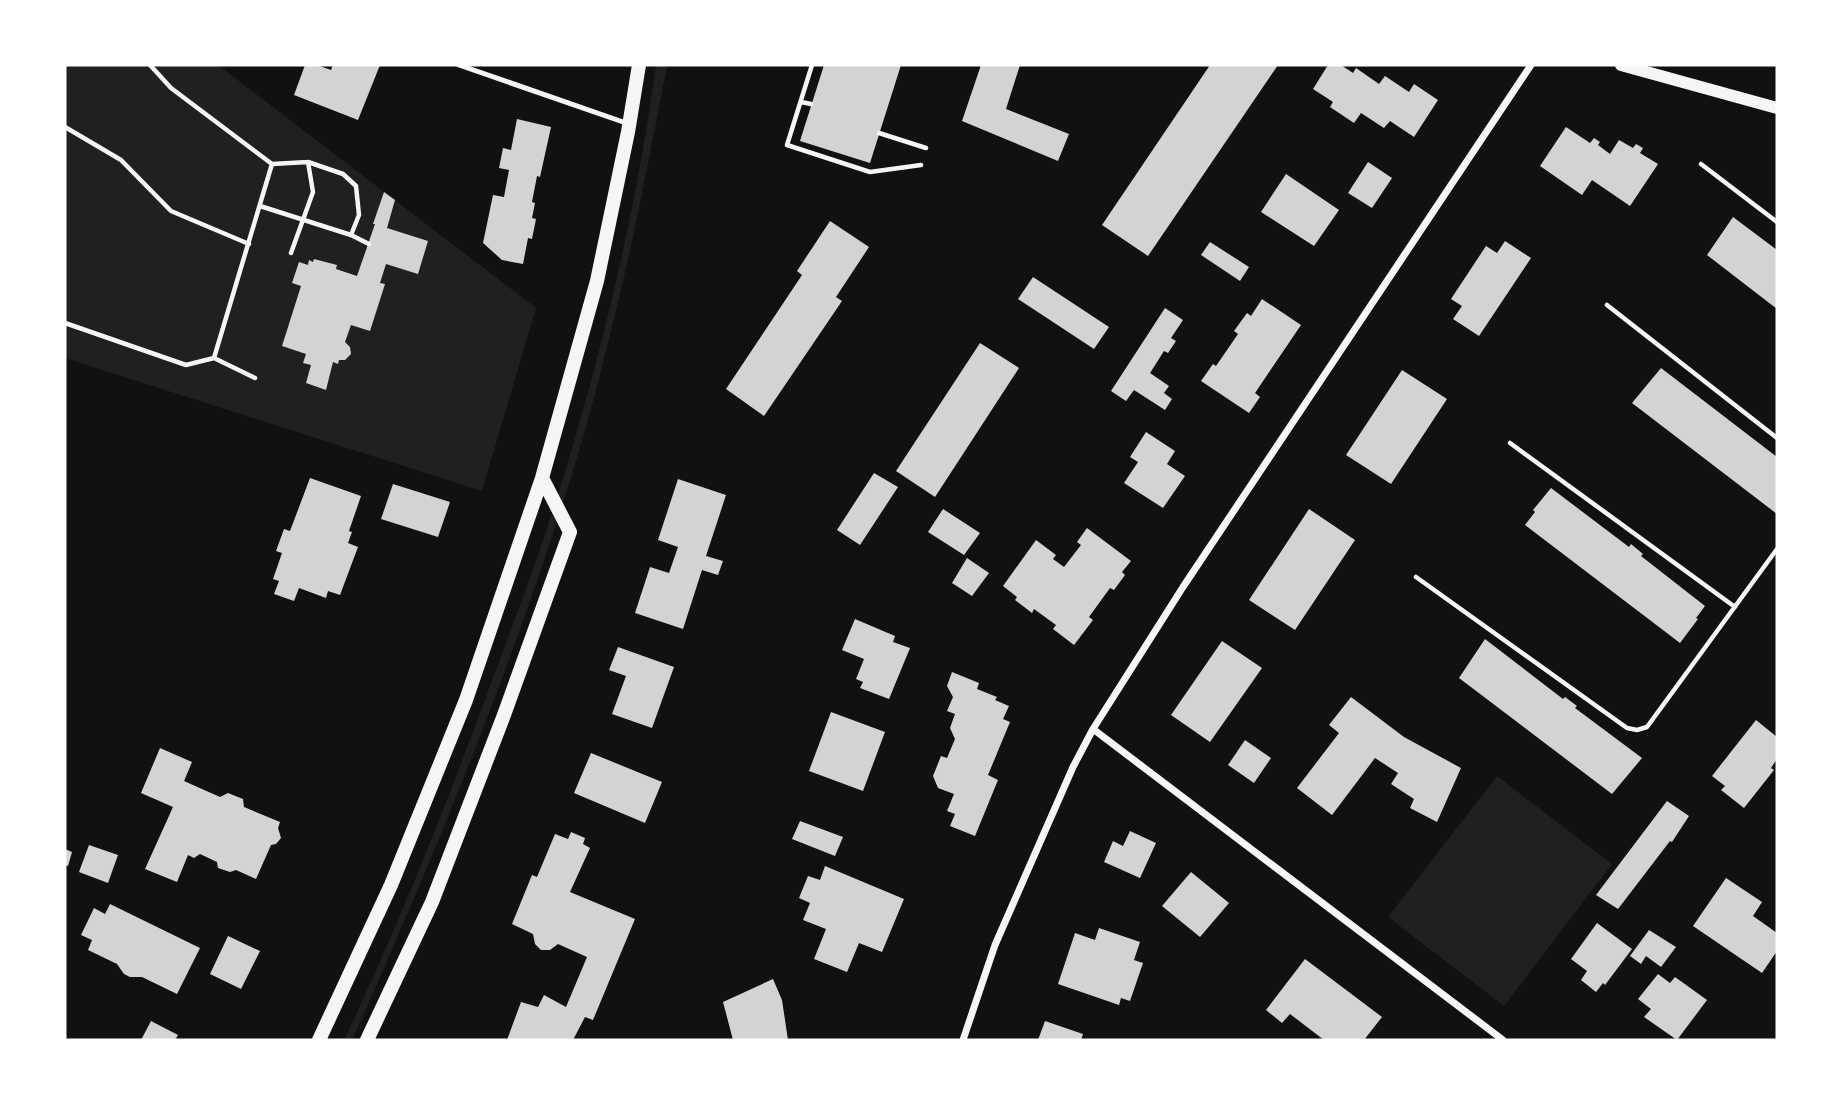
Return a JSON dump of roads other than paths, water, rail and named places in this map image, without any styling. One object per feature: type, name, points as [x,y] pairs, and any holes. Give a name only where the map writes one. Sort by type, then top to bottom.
[{"type":"main road","points":[[319,1040],[390,885],[466,700],[542,478],[597,281],[639,65]]},
{"type":"main road","points":[[367,1040],[437,889],[570,532],[542,478]]},
{"type":"street","points":[[963,1040],[995,945],[1073,767],[1093,729],[1183,587],[1531,65]]},
{"type":"street","points":[[1621,65],[1777,108]]},
{"type":"street","points":[[1093,729],[1503,1040]]},
{"type":"lane","points":[[459,65],[629,124]]}]
